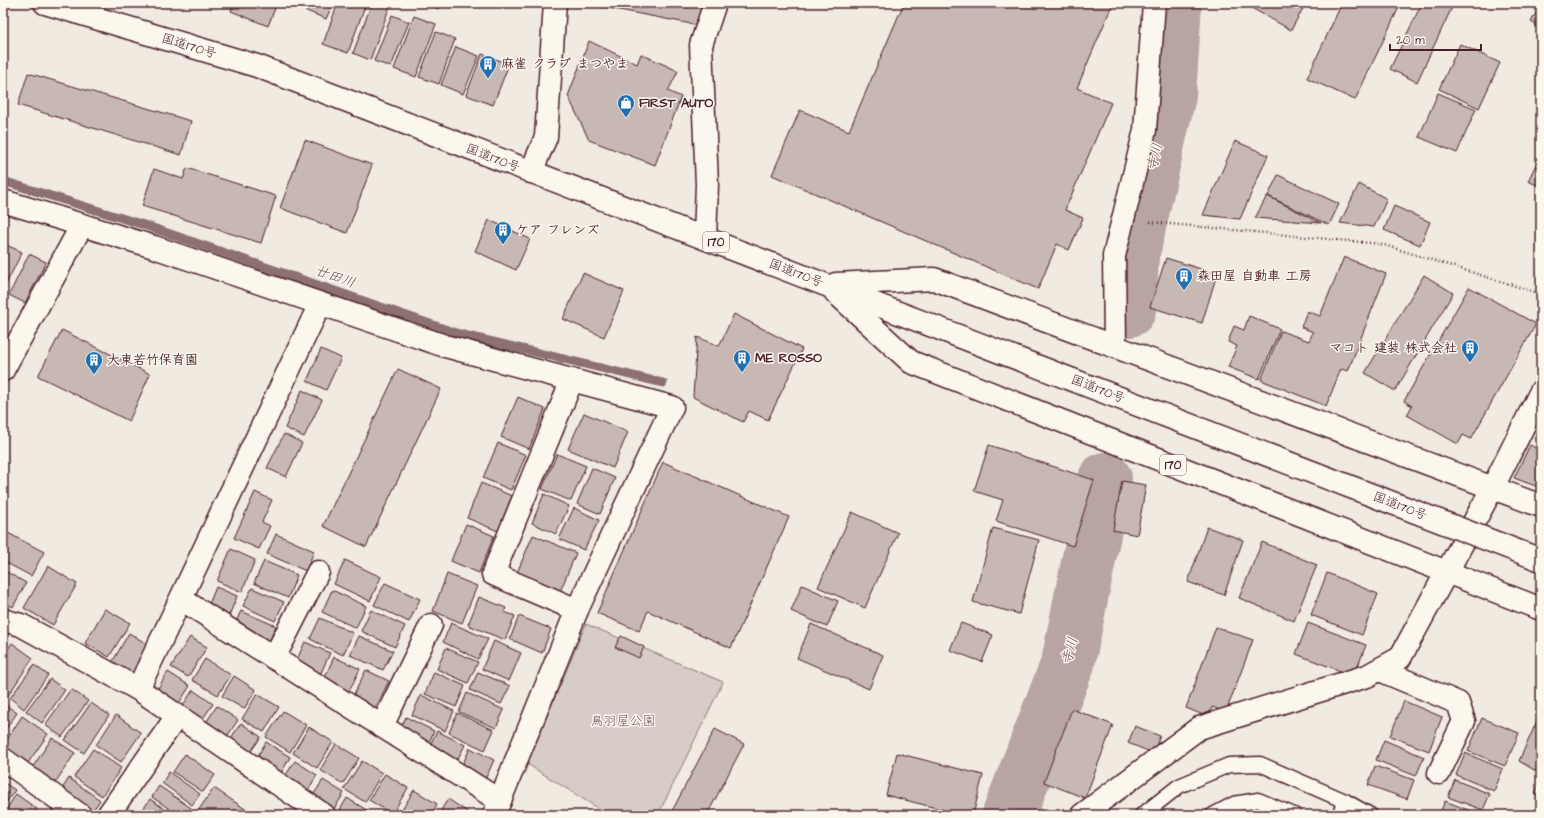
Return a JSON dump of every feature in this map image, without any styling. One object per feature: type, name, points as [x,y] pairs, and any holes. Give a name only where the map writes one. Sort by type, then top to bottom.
[{"type":"main road","name":"国道170号","points":[[45,3],[257,66],[1541,560]]},
{"type":"main road","points":[[531,172],[546,137],[555,3]]},
{"type":"main road","points":[[705,238],[708,184],[701,45],[715,3]]},
{"type":"main road","points":[[1115,345],[1114,256],[1145,130],[1154,3]]},
{"type":"main road","points":[[3,201],[154,247],[445,346],[672,407],[577,610],[497,808],[382,726],[181,599]]},
{"type":"main road","points":[[3,370],[82,225]]},
{"type":"main road","name":"170","points":[[827,285],[934,279],[1115,345],[1541,506]]},
{"type":"main road","name":"170","points":[[827,285],[911,362],[1447,574],[1541,609]]},
{"type":"main road","points":[[138,689],[320,304]]},
{"type":"main road","points":[[572,380],[493,574],[577,610]]},
{"type":"main road","points":[[1082,815],[1199,728],[1367,676],[1400,658],[1493,487],[1541,391]]},
{"type":"main road","points":[[274,658],[318,572]]},
{"type":"main road","points":[[3,620],[21,625],[138,689],[324,815]]},
{"type":"main road","points":[[382,726],[431,625]]},
{"type":"main road","points":[[1380,670],[1458,703],[1464,721],[1439,773]]},
{"type":"main road","points":[[108,815],[177,716]]},
{"type":"main road","points":[[3,759],[80,815]]},
{"type":"lane","points":[[1142,815],[1179,786],[1229,765],[1260,764],[1345,801],[1370,815]]},
{"type":"lane","points":[[1213,815],[1234,804],[1258,800],[1294,815]]},
{"type":"lane","points":[[1339,815],[1345,801]]},
{"type":"path","points":[[1123,220],[1381,244],[1541,294]]},
{"type":"green space","name":"鳥羽屋公園","points":[[586,624],[723,682],[658,815],[609,815],[527,764]]},
{"type":"building","points":[[234,3],[277,3],[268,26],[231,11]]},
{"type":"building","points":[[293,3],[333,3],[326,19],[292,5]]},
{"type":"building","points":[[338,3],[366,3],[348,53],[323,44]]},
{"type":"building","points":[[372,3],[384,3],[390,6],[370,60],[353,53]]},
{"type":"building","points":[[424,3],[442,3],[439,9]]},
{"type":"building","points":[[583,3],[702,3],[697,25]]},
{"type":"building","points":[[904,3],[1113,3],[1077,88],[1111,103],[1065,210],[1083,218],[1069,250],[1057,244],[1038,289],[772,175],[800,110],[849,131]]},
{"type":"building","points":[[1250,3],[1306,3],[1291,30],[1248,6]]},
{"type":"building","points":[[1342,3],[1401,3],[1355,100],[1307,78]]},
{"type":"building","points":[[1422,3],[1454,3],[1417,82],[1390,69]]},
{"type":"building","points":[[1541,4],[1541,28],[1531,22]]},
{"type":"building","points":[[392,15],[409,22],[391,67],[374,61]]},
{"type":"building","points":[[414,16],[436,24],[416,77],[394,69]]},
{"type":"building","points":[[436,32],[455,39],[439,84],[419,77]]},
{"type":"building","name":"FIRST AUTO","points":[[589,41],[637,64],[641,54],[678,71],[668,91],[681,97],[655,165],[589,140],[568,96]]},
{"type":"building","points":[[1460,44],[1500,63],[1479,108],[1439,89]]},
{"type":"building","points":[[456,47],[479,56],[463,94],[441,85]]},
{"type":"building","name":"麻雀 クラブ まつやま","points":[[482,54],[509,64],[493,105],[466,95]]},
{"type":"building","points":[[28,73],[191,121],[181,155],[18,105]]},
{"type":"building","points":[[1438,93],[1476,109],[1457,153],[1419,137]]},
{"type":"building","points":[[305,140],[372,165],[347,233],[280,208]]},
{"type":"building","points":[[1235,141],[1268,155],[1240,219],[1203,215]]},
{"type":"building","points":[[1541,154],[1541,187],[1528,181]]},
{"type":"building","points":[[187,168],[276,196],[261,243],[142,206],[154,169],[183,179]]},
{"type":"building","points":[[1278,175],[1339,204],[1329,225],[1268,196]]},
{"type":"building","points":[[1359,184],[1387,199],[1374,227],[1340,223]]},
{"type":"building","points":[[1267,196],[1321,223],[1255,218]]},
{"type":"building","points":[[1394,206],[1430,222],[1420,245],[1384,230]]},
{"type":"building","name":"ケア フレンズ","points":[[489,220],[530,239],[516,270],[475,251]]},
{"type":"building","points":[[4,244],[22,252],[3,290],[3,246]]},
{"type":"building","points":[[29,254],[46,262],[25,303],[9,295]]},
{"type":"building","points":[[1344,257],[1386,274],[1348,371],[1341,369],[1326,406],[1261,380],[1281,331],[1309,341],[1313,332],[1301,327],[1307,311],[1320,316]]},
{"type":"building","name":"森田屋 自動車 工房","points":[[1166,258],[1217,274],[1202,323],[1150,307]]},
{"type":"building","points":[[583,273],[624,291],[604,337],[563,319]]},
{"type":"building","points":[[1424,275],[1453,293],[1395,391],[1365,373]]},
{"type":"building","name":"マコト 建装 株式会社","points":[[1469,287],[1536,324],[1471,439],[1463,435],[1458,444],[1407,415],[1412,406],[1404,401]]},
{"type":"building","name":"ME ROSSO","points":[[734,314],[802,349],[768,420],[749,411],[743,422],[693,397],[697,337],[719,346]]},
{"type":"building","points":[[1249,316],[1280,329],[1259,379],[1228,367],[1237,346],[1228,342],[1234,326],[1244,330]]},
{"type":"building","name":"大東若竹保育園","points":[[62,330],[150,374],[129,421],[38,376]]},
{"type":"building","points":[[321,349],[341,358],[326,390],[307,381]]},
{"type":"building","points":[[398,369],[441,389],[366,547],[323,526]]},
{"type":"building","points":[[302,390],[322,400],[304,437],[285,428]]},
{"type":"building","points":[[518,397],[545,409],[529,449],[501,437]]},
{"type":"building","points":[[584,413],[628,432],[613,468],[568,449]]},
{"type":"building","points":[[284,434],[302,443],[286,477],[267,468]]},
{"type":"building","points":[[498,443],[526,455],[511,490],[483,478]]},
{"type":"building","points":[[989,445],[1094,480],[1073,546],[996,521],[1003,500],[974,491]]},
{"type":"building","points":[[1530,445],[1541,451],[1541,488],[1514,478]]},
{"type":"building","points":[[557,454],[586,466],[571,501],[542,489]]},
{"type":"building","points":[[663,462],[789,517],[731,648],[648,611],[639,631],[597,613]]},
{"type":"building","points":[[592,468],[615,478],[600,514],[577,504]]},
{"type":"building","points":[[1122,481],[1146,485],[1137,535],[1113,530]]},
{"type":"building","points":[[481,483],[512,496],[498,531],[467,518]]},
{"type":"building","points":[[255,492],[272,500],[262,522],[270,526],[259,549],[234,538]]},
{"type":"building","points":[[544,494],[569,506],[556,534],[532,523]]},
{"type":"building","points":[[574,508],[599,520],[584,550],[559,539]]},
{"type":"building","points":[[852,512],[898,533],[865,608],[818,587]]},
{"type":"building","points":[[466,524],[494,536],[479,573],[451,561]]},
{"type":"building","points":[[1207,527],[1243,540],[1224,595],[1188,582]]},
{"type":"building","points":[[993,528],[1039,540],[1019,614],[973,602]]},
{"type":"building","points":[[6,532],[44,552],[31,576],[3,561],[3,538]]},
{"type":"building","points":[[276,534],[314,551],[306,571],[267,554]]},
{"type":"building","points":[[533,535],[576,553],[559,594],[516,575]]},
{"type":"building","points":[[1262,542],[1317,565],[1294,621],[1239,598]]},
{"type":"building","points":[[231,549],[255,560],[242,592],[217,581]]},
{"type":"building","points":[[345,560],[381,577],[370,601],[334,584]]},
{"type":"building","points":[[264,561],[297,575],[288,598],[254,583]]},
{"type":"building","points":[[48,566],[77,584],[53,625],[24,608]]},
{"type":"building","points":[[3,570],[26,583],[13,607],[3,601]]},
{"type":"building","points":[[1327,573],[1378,594],[1362,635],[1311,615]]},
{"type":"building","points":[[447,574],[477,586],[462,623],[433,611]]},
{"type":"building","points":[[385,583],[420,599],[409,622],[374,605]]},
{"type":"building","points":[[802,585],[838,601],[827,627],[791,611]]},
{"type":"building","points":[[216,587],[237,596],[228,618],[207,609]]},
{"type":"building","points":[[252,588],[284,602],[275,621],[243,606]]},
{"type":"building","points":[[332,590],[366,606],[356,628],[322,612]]},
{"type":"building","points":[[479,597],[506,608],[504,612],[515,616],[505,640],[468,625]]},
{"type":"building","points":[[105,609],[130,623],[109,657],[85,643]]},
{"type":"building","points":[[371,610],[405,626],[395,647],[361,631]]},
{"type":"building","points":[[241,611],[276,626],[268,644],[233,628]]},
{"type":"building","points":[[519,616],[551,629],[542,653],[510,639]]},
{"type":"building","points":[[320,618],[353,633],[343,655],[310,639]]},
{"type":"building","points":[[451,623],[488,639],[478,659],[443,642]]},
{"type":"building","points":[[961,623],[993,635],[982,662],[950,650]]},
{"type":"building","points":[[1308,623],[1366,645],[1354,676],[1296,654]]},
{"type":"building","points":[[811,624],[883,655],[869,689],[797,658]]},
{"type":"building","points":[[1216,627],[1253,640],[1226,712],[1212,707],[1208,717],[1186,708]]},
{"type":"building","points":[[129,633],[152,647],[133,679],[110,666]]},
{"type":"building","points":[[359,636],[393,651],[383,670],[350,655]]},
{"type":"building","points":[[621,636],[644,647],[639,658],[615,647]]},
{"type":"building","points":[[190,637],[207,647],[188,677],[171,667]]},
{"type":"building","points":[[494,641],[521,653],[509,681],[482,669]]},
{"type":"building","points":[[305,642],[330,653],[319,677],[294,666]]},
{"type":"building","points":[[12,643],[33,658],[7,697],[3,694],[3,656]]},
{"type":"building","points":[[446,648],[478,662],[468,683],[437,669]]},
{"type":"building","points":[[334,657],[360,669],[348,693],[323,681]]},
{"type":"building","points":[[205,659],[231,675],[218,695],[192,680]]},
{"type":"building","points":[[34,665],[48,675],[24,709],[10,698]]},
{"type":"building","points":[[366,670],[389,681],[374,711],[351,700]]},
{"type":"building","points":[[168,672],[190,686],[177,706],[155,693]]},
{"type":"building","points":[[434,672],[465,686],[456,707],[425,694]]},
{"type":"building","points":[[478,672],[510,686],[501,704],[470,690]]},
{"type":"building","points":[[234,676],[256,690],[244,709],[222,696]]},
{"type":"building","points":[[50,679],[65,690],[42,723],[26,711]]},
{"type":"building","points":[[71,689],[88,701],[62,737],[45,725]]},
{"type":"building","points":[[193,690],[213,704],[199,724],[179,711]]},
{"type":"building","points":[[467,693],[504,710],[496,728],[459,712]]},
{"type":"building","points":[[257,694],[279,707],[264,732],[242,719]]},
{"type":"building","points":[[421,695],[454,711],[445,731],[412,715]]},
{"type":"building","points":[[1404,701],[1442,717],[1429,751],[1390,736]]},
{"type":"building","points":[[3,703],[17,713],[3,733]]},
{"type":"building","points":[[91,703],[109,715],[84,753],[65,740]]},
{"type":"building","points":[[217,706],[238,720],[224,741],[203,727]]},
{"type":"building","points":[[1072,709],[1113,725],[1085,798],[1044,782]]},
{"type":"building","points":[[283,711],[306,725],[290,752],[266,737]]},
{"type":"building","points":[[1541,712],[1541,774],[1519,761]]},
{"type":"building","points":[[457,713],[494,730],[485,750],[449,733]]},
{"type":"building","points":[[116,715],[141,733],[121,762],[96,745]]},
{"type":"building","points":[[22,716],[48,734],[28,763],[3,746]]},
{"type":"building","points":[[406,717],[434,731],[427,747],[398,733]]},
{"type":"building","points":[[1482,718],[1519,733],[1505,766],[1468,751]]},
{"type":"building","points":[[241,723],[261,737],[247,757],[227,744]]},
{"type":"building","points":[[1135,726],[1160,736],[1153,753],[1128,743]]},
{"type":"building","points":[[309,727],[333,742],[317,768],[293,753]]},
{"type":"building","points":[[715,729],[744,744],[707,815],[670,815]]},
{"type":"building","points":[[437,731],[465,745],[454,766],[426,753]]},
{"type":"building","points":[[52,738],[75,753],[55,783],[32,768]]},
{"type":"building","points":[[1384,740],[1424,757],[1416,776],[1376,760]]},
{"type":"building","points":[[266,742],[290,757],[279,777],[254,762]]},
{"type":"building","points":[[336,744],[359,758],[343,784],[320,770]]},
{"type":"building","points":[[470,748],[494,760],[484,782],[460,770]]},
{"type":"building","points":[[93,749],[121,768],[102,796],[74,777]]},
{"type":"building","points":[[897,753],[983,775],[973,815],[963,815],[886,795]]},
{"type":"building","points":[[1465,753],[1503,769],[1494,791],[1456,775]]},
{"type":"building","points":[[185,754],[215,775],[203,792],[173,772]]},
{"type":"building","points":[[295,761],[317,775],[305,795],[282,781]]},
{"type":"building","points":[[362,761],[382,773],[365,802],[344,789]]},
{"type":"building","points":[[1375,766],[1414,780],[1407,799],[1368,785]]},
{"type":"building","points":[[169,772],[200,794],[192,805],[162,783]]},
{"type":"building","points":[[385,774],[408,788],[392,814],[369,800]]},
{"type":"building","points":[[69,778],[100,800],[91,813],[60,792]]},
{"type":"building","points":[[1541,779],[1541,797],[1535,794]]},
{"type":"building","points":[[323,780],[344,793],[331,814],[310,800]]},
{"type":"building","points":[[1455,780],[1490,794],[1483,810],[1448,797]]},
{"type":"building","points":[[3,782],[15,790],[3,807]]},
{"type":"building","points":[[159,786],[191,808],[186,815],[178,815],[152,797]]},
{"type":"building","points":[[214,788],[251,813],[250,815],[195,815]]},
{"type":"building","points":[[414,790],[437,804],[431,815],[399,815]]},
{"type":"building","points":[[16,794],[37,809],[33,815],[3,815]]},
{"type":"building","points":[[347,798],[368,811],[366,815],[337,815]]},
{"type":"building","points":[[150,799],[173,815],[148,815],[142,811]]},
{"type":"building","points":[[448,799],[469,813],[468,815],[438,815]]},
{"type":"building","points":[[1445,801],[1481,815],[1439,815]]},
{"type":"waterway","name":"寺川","points":[[1129,310],[1132,257],[1169,95],[1175,3]]},
{"type":"waterway","name":"廿田川","points":[[3,181],[147,226],[456,333],[663,383]]},
{"type":"waterway","name":"寺川","points":[[1009,815],[1068,663],[1105,479]]},
{"type":"place","name":"麻雀 クラブ まつやま","points":[[488,79]]},
{"type":"place","name":"FIRST AUTO","points":[[626,118]]},
{"type":"place","name":"ケア フレンズ","points":[[503,245]]},
{"type":"place","name":"森田屋 自動車 工房","points":[[1184,291]]},
{"type":"place","name":"マコト 建装 株式会社","points":[[1470,363]]},
{"type":"place","name":"ME ROSSO","points":[[742,373]]},
{"type":"place","name":"大東若竹保育園","points":[[94,375]]}]
